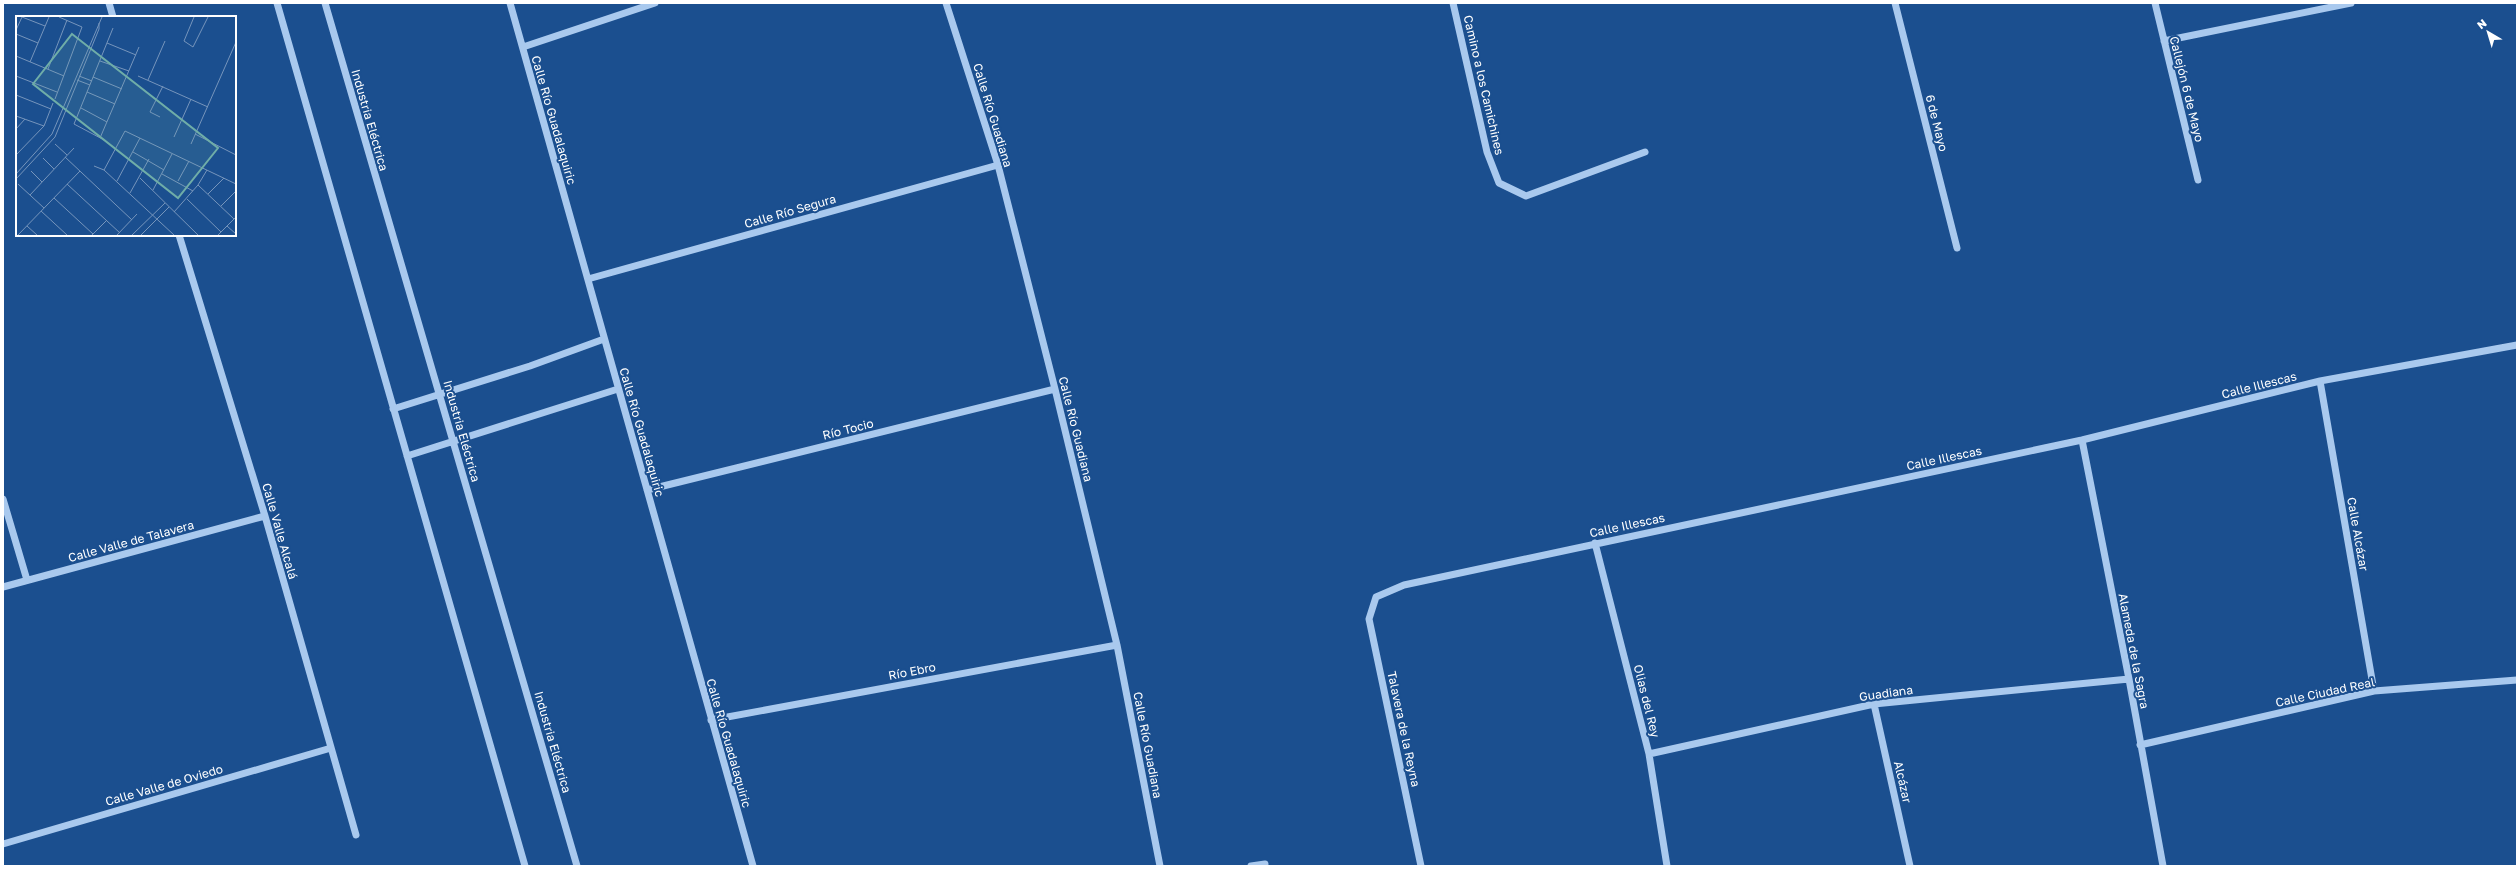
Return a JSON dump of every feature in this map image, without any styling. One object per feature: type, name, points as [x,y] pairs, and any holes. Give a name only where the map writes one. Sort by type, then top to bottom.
[{"type":"street","points":[[109,3],[113,16]]},
{"type":"street","points":[[278,3],[525,866]]},
{"type":"street","name":"Industria Eléctrica","points":[[325,3],[577,866]]},
{"type":"street","name":"Calle Río Guadalaquiric","points":[[510,3],[753,866]]},
{"type":"street","points":[[523,47],[655,3]]},
{"type":"street","name":"Calle Río Guadiana","points":[[946,3],[998,165],[1055,389],[1117,645],[1160,866]]},
{"type":"street","name":"Camino a los Camichines","points":[[1454,3],[1487,152],[1499,183],[1526,196],[1645,152]]},
{"type":"street","name":"6 de Mayo","points":[[1895,3],[1957,248]]},
{"type":"street","name":"Callejón 6 de Mayo","points":[[2155,3],[2198,180]]},
{"type":"street","points":[[2164,41],[2351,3]]},
{"type":"street","name":"Calle Río Segura","points":[[588,279],[998,165]]},
{"type":"street","name":"Calle Valle Alcalá","points":[[179,236],[265,516],[356,835]]},
{"type":"street","points":[[393,409],[530,366],[604,339]]},
{"type":"street","name":"Calle Illescas","points":[[1376,597],[1404,585],[2082,440],[2320,381],[2517,345]]},
{"type":"street","name":"Calle Alcázar","points":[[2320,381],[2374,691]]},
{"type":"street","points":[[407,456],[618,389]]},
{"type":"street","name":"Río Tocio","points":[[647,490],[1055,389]]},
{"type":"street","name":"Alameda de la Sagra","points":[[2082,440],[2129,679],[2163,866]]},
{"type":"street","points":[[3,499],[28,580]]},
{"type":"street","name":"Calle Valle de Talavera","points":[[3,587],[265,516]]},
{"type":"street","name":"Olias del Rey","points":[[1595,543],[1649,754],[1666,866]]},
{"type":"street","name":"Talavera de la Reyna","points":[[1376,597],[1369,619],[1421,866]]},
{"type":"street","name":"Río Ebro","points":[[711,720],[1117,645]]},
{"type":"street","name":"Guadiana","points":[[1649,754],[1874,704],[2129,679]]},
{"type":"street","name":"Calle Ciudad Real","points":[[2140,745],[2374,691],[2517,680]]},
{"type":"street","name":"Alcázar","points":[[1874,704],[1910,866]]},
{"type":"street","name":"Calle Valle de Oviedo","points":[[3,844],[331,748]]},
{"type":"street","points":[[1251,866],[1265,864]]}]
